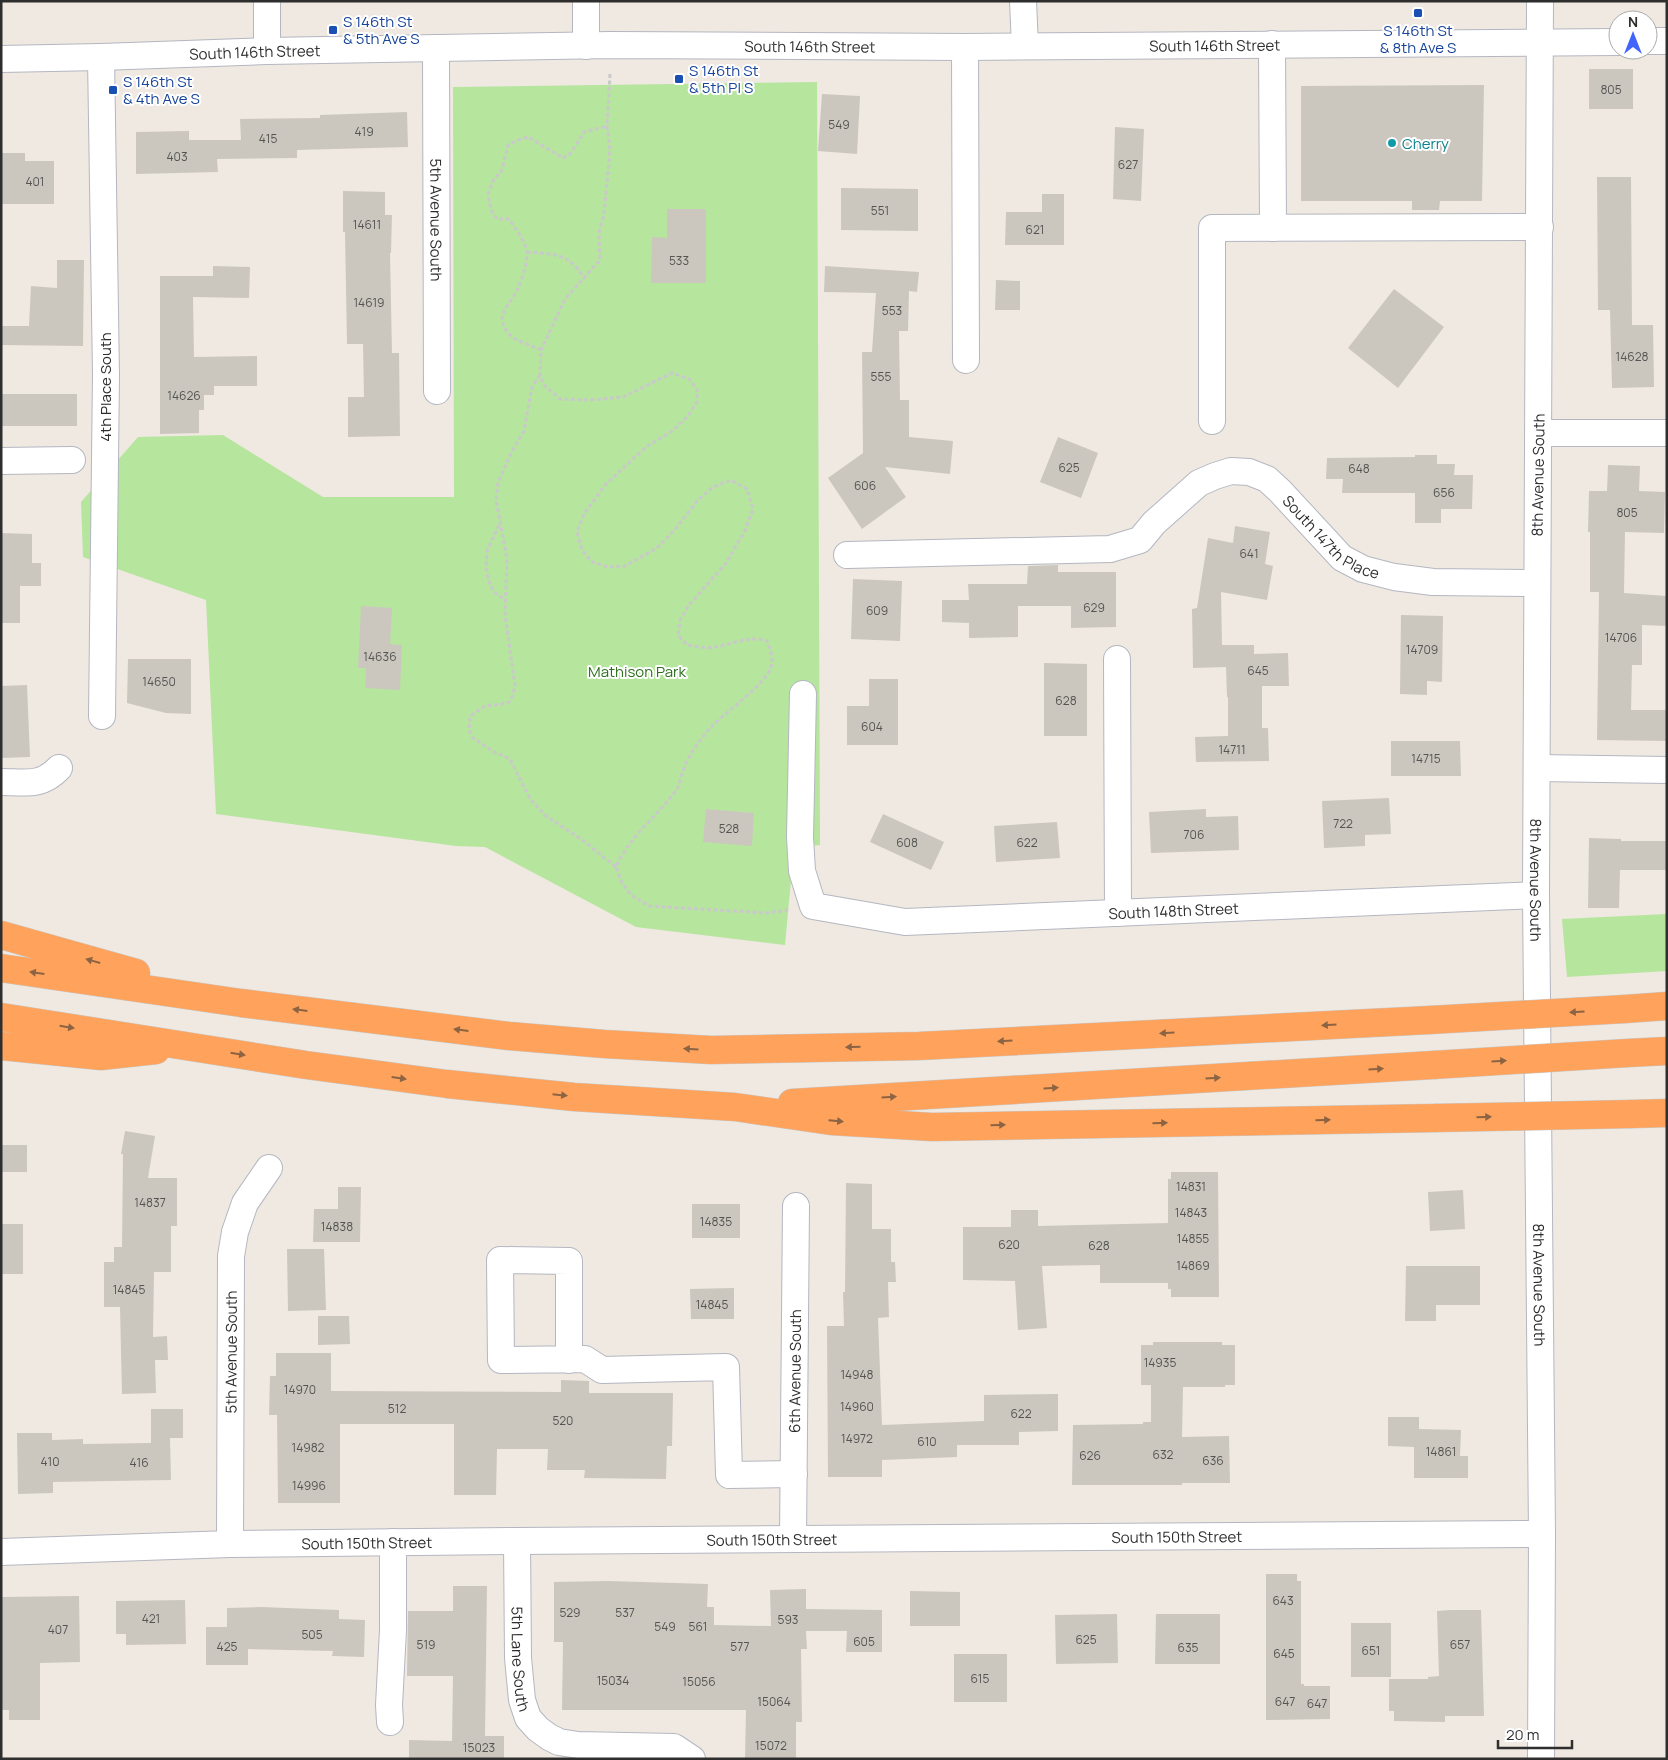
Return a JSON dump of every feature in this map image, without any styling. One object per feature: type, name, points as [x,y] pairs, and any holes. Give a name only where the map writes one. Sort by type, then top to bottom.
[{"type":"highway","points":[[1,935],[241,1003]]},
{"type":"highway","points":[[1,968],[241,1003],[509,1036],[711,1050],[919,1046],[1667,1006]]},
{"type":"highway","points":[[1,1017],[306,1065],[448,1084],[574,1097],[736,1106],[831,1121],[932,1127],[1667,1113]]},
{"type":"highway","points":[[1,1046],[102,1056],[190,1046]]},
{"type":"highway","points":[[736,1106],[1667,1051]]},
{"type":"street","points":[[267,1],[267,51]]},
{"type":"street","points":[[586,1],[586,46]]},
{"type":"street","points":[[1022,1],[1024,46]]},
{"type":"street","name":"8th Avenue South","points":[[1540,1],[1536,895],[1542,1534],[1541,1759]]},
{"type":"street","name":"South 146th Street","points":[[1,59],[267,51],[586,46],[964,47],[1608,42]]},
{"type":"street","points":[[1272,44],[1273,228]]},
{"type":"street","points":[[964,47],[966,360]]},
{"type":"street","name":"5th Avenue South","points":[[436,48],[437,392]]},
{"type":"street","name":"4th Place South","points":[[101,57],[106,376],[102,716]]},
{"type":"street","points":[[1212,421],[1212,228],[1540,227]]},
{"type":"street","points":[[1539,433],[1667,433]]},
{"type":"street","points":[[1,461],[72,460]]},
{"type":"street","name":"South 147th Place","points":[[847,555],[1110,549],[1140,540],[1154,523],[1199,483],[1230,471],[1249,472],[1267,479],[1342,558],[1363,569],[1394,577],[1433,582],[1537,583]]},
{"type":"street","points":[[1117,659],[1118,913]]},
{"type":"street","points":[[803,694],[800,837],[802,872],[813,906]]},
{"type":"street","points":[[1,782],[35,783],[51,776],[59,768]]},
{"type":"street","points":[[1537,768],[1667,770]]},
{"type":"street","name":"South 148th Street","points":[[813,906],[904,922],[1536,895]]},
{"type":"street","name":"5th Avenue South","points":[[230,1544],[231,1256],[235,1232],[245,1203],[269,1168]]},
{"type":"street","name":"6th Avenue South","points":[[793,1539],[796,1206]]},
{"type":"street","points":[[569,1360],[569,1260],[500,1260],[500,1360],[569,1360],[585,1359],[602,1370],[726,1367],[729,1475],[794,1474]]},
{"type":"street","name":"South 150th Street","points":[[1,1552],[230,1544],[393,1542],[1542,1534]]},
{"type":"street","name":"5th Lane South","points":[[518,1541],[518,1658],[522,1700],[528,1718],[548,1737],[559,1742],[650,1753],[674,1748],[692,1759]]},
{"type":"street","points":[[390,1722],[393,1542]]},
{"type":"path","points":[[610,74],[607,126],[610,150],[604,214],[598,232],[600,260],[566,299],[541,350],[540,375],[544,385],[560,399],[590,400],[623,397],[672,373],[689,379],[697,389],[697,402],[688,416],[672,431],[646,447],[613,478],[584,514],[577,532],[582,550],[592,562],[608,567],[625,566],[657,548],[677,527],[697,501],[713,487],[731,480],[747,489],[753,509],[745,531],[726,564],[689,605],[680,620],[678,635],[687,645],[714,648],[744,639],[758,638],[767,641],[771,650],[772,666],[763,680],[713,726],[695,746],[683,770],[677,790],[633,839],[616,867]]},
{"type":"path","points":[[541,350],[510,336],[502,324],[502,315],[516,292],[527,263],[527,252],[509,219],[497,219],[491,210],[488,194],[494,179],[502,170],[508,145],[528,137],[563,158],[571,153],[584,132],[607,126]]},
{"type":"path","points":[[527,252],[556,254],[570,260],[584,278]]},
{"type":"path","points":[[540,375],[532,387],[524,431],[511,453],[498,483],[496,500],[499,524],[507,558],[505,600],[507,634],[515,686],[509,702],[485,706],[470,716],[469,730],[473,738],[494,752],[510,759],[530,799],[547,817],[581,839],[616,867],[622,882],[631,895],[649,906],[767,913],[813,906]]},
{"type":"path","points":[[499,524],[487,551],[486,568],[489,582],[494,592],[505,600]]},
{"type":"green space","name":"Mathison Park","points":[[817,82],[820,845],[794,848],[785,945],[636,927],[485,847],[456,846],[216,814],[206,600],[83,557],[81,502],[138,437],[223,435],[323,497],[454,497],[453,87]]},
{"type":"green space","points":[[1667,914],[1667,971],[1567,977],[1562,919]]},
{"type":"building","points":[[1589,69],[1633,69],[1633,109],[1589,109]]},
{"type":"building","name":"Cherry","points":[[1484,85],[1482,201],[1440,201],[1439,210],[1412,210],[1412,201],[1301,201],[1301,86]]},
{"type":"building","points":[[822,94],[860,96],[857,154],[818,151]]},
{"type":"building","points":[[407,112],[408,147],[297,150],[297,158],[217,159],[218,172],[136,174],[136,132],[189,131],[189,140],[241,140],[240,119],[320,118],[320,115]]},
{"type":"building","points":[[1115,127],[1144,129],[1141,201],[1113,199]]},
{"type":"building","points":[[1,153],[25,153],[25,161],[54,161],[54,204],[1,204]]},
{"type":"building","points":[[1597,177],[1631,177],[1632,325],[1653,325],[1654,387],[1612,388],[1610,310],[1598,310]]},
{"type":"building","points":[[841,188],[918,189],[918,231],[841,230]]},
{"type":"building","points":[[343,191],[385,192],[385,215],[392,215],[390,253],[392,353],[399,353],[400,436],[348,437],[348,397],[364,397],[363,344],[347,344]]},
{"type":"building","points":[[1042,194],[1064,194],[1064,245],[1005,245],[1006,212],[1042,212]]},
{"type":"building","points":[[667,209],[706,209],[706,283],[651,283],[652,237],[667,238]]},
{"type":"building","points":[[57,260],[84,260],[83,346],[1,345],[1,326],[29,326],[31,286],[57,288]]},
{"type":"building","points":[[213,266],[250,267],[249,298],[193,297],[194,357],[257,356],[257,386],[214,386],[214,395],[204,395],[204,410],[199,410],[199,433],[160,434],[160,276],[213,276]]},
{"type":"building","points":[[825,266],[919,272],[917,292],[909,291],[908,331],[899,331],[900,400],[909,400],[909,437],[953,441],[950,474],[885,467],[906,497],[862,529],[828,478],[863,453],[862,352],[872,352],[876,293],[824,292]]},
{"type":"building","points":[[996,280],[1020,281],[1020,310],[995,310]]},
{"type":"building","points":[[1394,289],[1444,327],[1398,388],[1348,348]]},
{"type":"building","points":[[1,394],[77,394],[77,426],[1,426]]},
{"type":"building","points":[[1058,437],[1098,453],[1081,498],[1040,482]]},
{"type":"building","points":[[1415,455],[1437,455],[1437,464],[1455,464],[1454,475],[1473,475],[1472,509],[1441,509],[1441,523],[1415,523],[1415,493],[1342,493],[1343,479],[1326,479],[1327,458],[1415,457]]},
{"type":"building","points":[[1608,465],[1640,466],[1639,491],[1665,492],[1664,533],[1625,532],[1624,593],[1667,596],[1667,626],[1642,625],[1642,665],[1632,665],[1631,710],[1667,710],[1667,741],[1597,740],[1599,592],[1590,592],[1589,491],[1607,491]]},
{"type":"building","points":[[1235,526],[1270,532],[1265,564],[1273,566],[1267,600],[1221,592],[1222,645],[1254,645],[1254,654],[1288,653],[1289,686],[1262,686],[1262,728],[1268,728],[1269,761],[1196,762],[1195,737],[1228,736],[1228,697],[1226,667],[1193,668],[1192,609],[1197,608],[1208,538],[1233,543]]},
{"type":"building","points":[[1,533],[32,534],[32,563],[41,563],[41,586],[20,586],[20,623],[1,623]]},
{"type":"building","points":[[1058,565],[1058,572],[1116,572],[1116,627],[1071,628],[1071,606],[1018,606],[1018,637],[969,638],[969,623],[942,622],[942,600],[969,600],[968,584],[1027,584],[1028,566]]},
{"type":"building","points":[[853,579],[902,581],[900,641],[851,639]]},
{"type":"building","points":[[361,606],[392,608],[390,644],[402,645],[400,690],[365,688],[366,668],[358,668]]},
{"type":"building","points":[[1401,615],[1443,616],[1442,682],[1427,681],[1427,695],[1400,694]]},
{"type":"building","points":[[128,659],[191,659],[191,714],[166,713],[127,703]]},
{"type":"building","points":[[1044,663],[1087,664],[1087,736],[1044,736]]},
{"type":"building","points":[[869,679],[898,679],[898,745],[847,745],[847,706],[869,706]]},
{"type":"building","points":[[27,685],[30,757],[1,758],[1,686]]},
{"type":"building","points":[[1391,741],[1460,741],[1461,776],[1391,776]]},
{"type":"building","points":[[1389,798],[1391,834],[1365,835],[1365,846],[1324,848],[1322,801]]},
{"type":"building","points":[[706,809],[754,813],[752,846],[703,842]]},
{"type":"building","points":[[1206,809],[1206,817],[1238,816],[1239,850],[1151,853],[1149,812]]},
{"type":"building","points":[[883,814],[944,842],[931,870],[870,842]]},
{"type":"building","points":[[1057,822],[1060,858],[996,862],[994,826]]},
{"type":"building","points":[[1589,838],[1621,839],[1621,841],[1667,841],[1667,870],[1620,870],[1619,908],[1588,908]]},
{"type":"building","points":[[125,1131],[155,1136],[148,1178],[177,1178],[177,1226],[171,1226],[171,1272],[154,1272],[153,1337],[167,1336],[168,1360],[155,1360],[156,1393],[122,1394],[120,1307],[104,1307],[104,1262],[114,1262],[114,1247],[122,1247],[123,1154],[121,1154]]},
{"type":"building","points":[[1,1145],[27,1145],[27,1172],[1,1172]]},
{"type":"building","points":[[1171,1172],[1218,1172],[1219,1297],[1171,1297],[1171,1289],[1168,1289],[1168,1283],[1100,1283],[1100,1265],[1042,1266],[1047,1328],[1018,1330],[1015,1281],[963,1280],[963,1227],[1011,1227],[1011,1210],[1038,1210],[1038,1226],[1168,1223],[1168,1179],[1171,1179]]},
{"type":"building","points":[[846,1183],[872,1184],[872,1229],[891,1229],[891,1262],[895,1262],[896,1282],[888,1282],[889,1317],[878,1318],[882,1425],[984,1421],[984,1395],[1058,1394],[1058,1431],[1019,1432],[1019,1445],[957,1445],[957,1457],[882,1460],[882,1477],[828,1477],[827,1326],[844,1326]]},
{"type":"building","points":[[338,1187],[361,1187],[360,1242],[313,1242],[314,1209],[338,1209]]},
{"type":"building","points":[[1463,1190],[1465,1229],[1430,1231],[1428,1192]]},
{"type":"building","points":[[692,1204],[740,1204],[740,1238],[692,1238]]},
{"type":"building","points":[[1,1224],[23,1224],[23,1274],[1,1274]]},
{"type":"building","points":[[287,1249],[324,1249],[326,1310],[288,1311]]},
{"type":"building","points":[[1406,1266],[1480,1266],[1480,1305],[1436,1305],[1436,1321],[1405,1321]]},
{"type":"building","points":[[734,1288],[734,1319],[691,1319],[690,1289]]},
{"type":"building","points":[[318,1316],[349,1316],[350,1344],[318,1345]]},
{"type":"building","points":[[1153,1342],[1222,1342],[1222,1345],[1235,1345],[1235,1385],[1225,1385],[1225,1387],[1183,1387],[1182,1437],[1229,1436],[1230,1483],[1072,1485],[1073,1425],[1143,1424],[1143,1422],[1151,1422],[1151,1385],[1141,1385],[1141,1345],[1153,1345]]},
{"type":"building","points":[[276,1353],[331,1353],[331,1391],[561,1392],[561,1380],[589,1381],[589,1393],[673,1393],[672,1446],[667,1446],[666,1479],[584,1478],[585,1470],[547,1470],[548,1449],[497,1449],[496,1495],[454,1495],[454,1424],[340,1424],[340,1503],[278,1503],[277,1415],[269,1415],[270,1376],[276,1376]]},
{"type":"building","points":[[151,1409],[183,1409],[183,1438],[170,1438],[171,1480],[53,1482],[53,1493],[18,1494],[17,1433],[52,1433],[52,1440],[83,1439],[83,1444],[151,1443]]},
{"type":"building","points":[[1388,1417],[1419,1417],[1419,1429],[1461,1430],[1460,1456],[1468,1456],[1468,1478],[1414,1478],[1414,1447],[1388,1446]]},
{"type":"building","points":[[1266,1574],[1297,1574],[1297,1581],[1301,1581],[1301,1684],[1304,1684],[1304,1686],[1330,1686],[1330,1719],[1266,1720]]},
{"type":"building","points":[[608,1581],[708,1584],[707,1607],[714,1607],[714,1625],[771,1626],[770,1590],[806,1589],[806,1609],[882,1610],[882,1652],[846,1652],[847,1631],[806,1631],[807,1649],[801,1649],[802,1722],[796,1722],[796,1759],[745,1759],[746,1710],[562,1710],[563,1642],[554,1642],[554,1582]]},
{"type":"building","points":[[453,1586],[487,1586],[485,1736],[504,1736],[504,1759],[409,1759],[409,1740],[452,1741],[453,1676],[407,1676],[408,1611],[453,1611]]},
{"type":"building","points":[[910,1591],[960,1592],[960,1626],[910,1626]]},
{"type":"building","points":[[79,1596],[80,1662],[40,1663],[40,1720],[9,1720],[9,1710],[1,1710],[1,1597]]},
{"type":"building","points":[[185,1600],[186,1644],[126,1645],[126,1634],[116,1634],[116,1601]]},
{"type":"building","points":[[261,1607],[339,1610],[339,1619],[365,1620],[364,1657],[332,1656],[333,1651],[248,1649],[248,1665],[206,1665],[206,1627],[227,1627],[227,1608]]},
{"type":"building","points":[[1481,1610],[1484,1716],[1445,1716],[1445,1722],[1394,1721],[1394,1711],[1389,1711],[1389,1679],[1428,1679],[1428,1677],[1439,1676],[1437,1611]]},
{"type":"building","points":[[1117,1614],[1118,1663],[1056,1664],[1055,1615]]},
{"type":"building","points":[[1156,1614],[1220,1614],[1220,1664],[1155,1664]]},
{"type":"building","points":[[1351,1623],[1391,1623],[1391,1677],[1351,1677]]},
{"type":"building","points":[[954,1654],[1007,1654],[1007,1702],[954,1702]]},
{"type":"place","name":"S 146th St & 8th Ave S","points":[[1418,13]]},
{"type":"place","name":"S 146th St & 5th Ave S","points":[[333,30]]},
{"type":"place","name":"S 146th St & 5th Pl S","points":[[679,79]]},
{"type":"place","name":"S 146th St & 4th Ave S","points":[[113,90]]},
{"type":"place","name":"Cherry","points":[[1392,143]]}]
